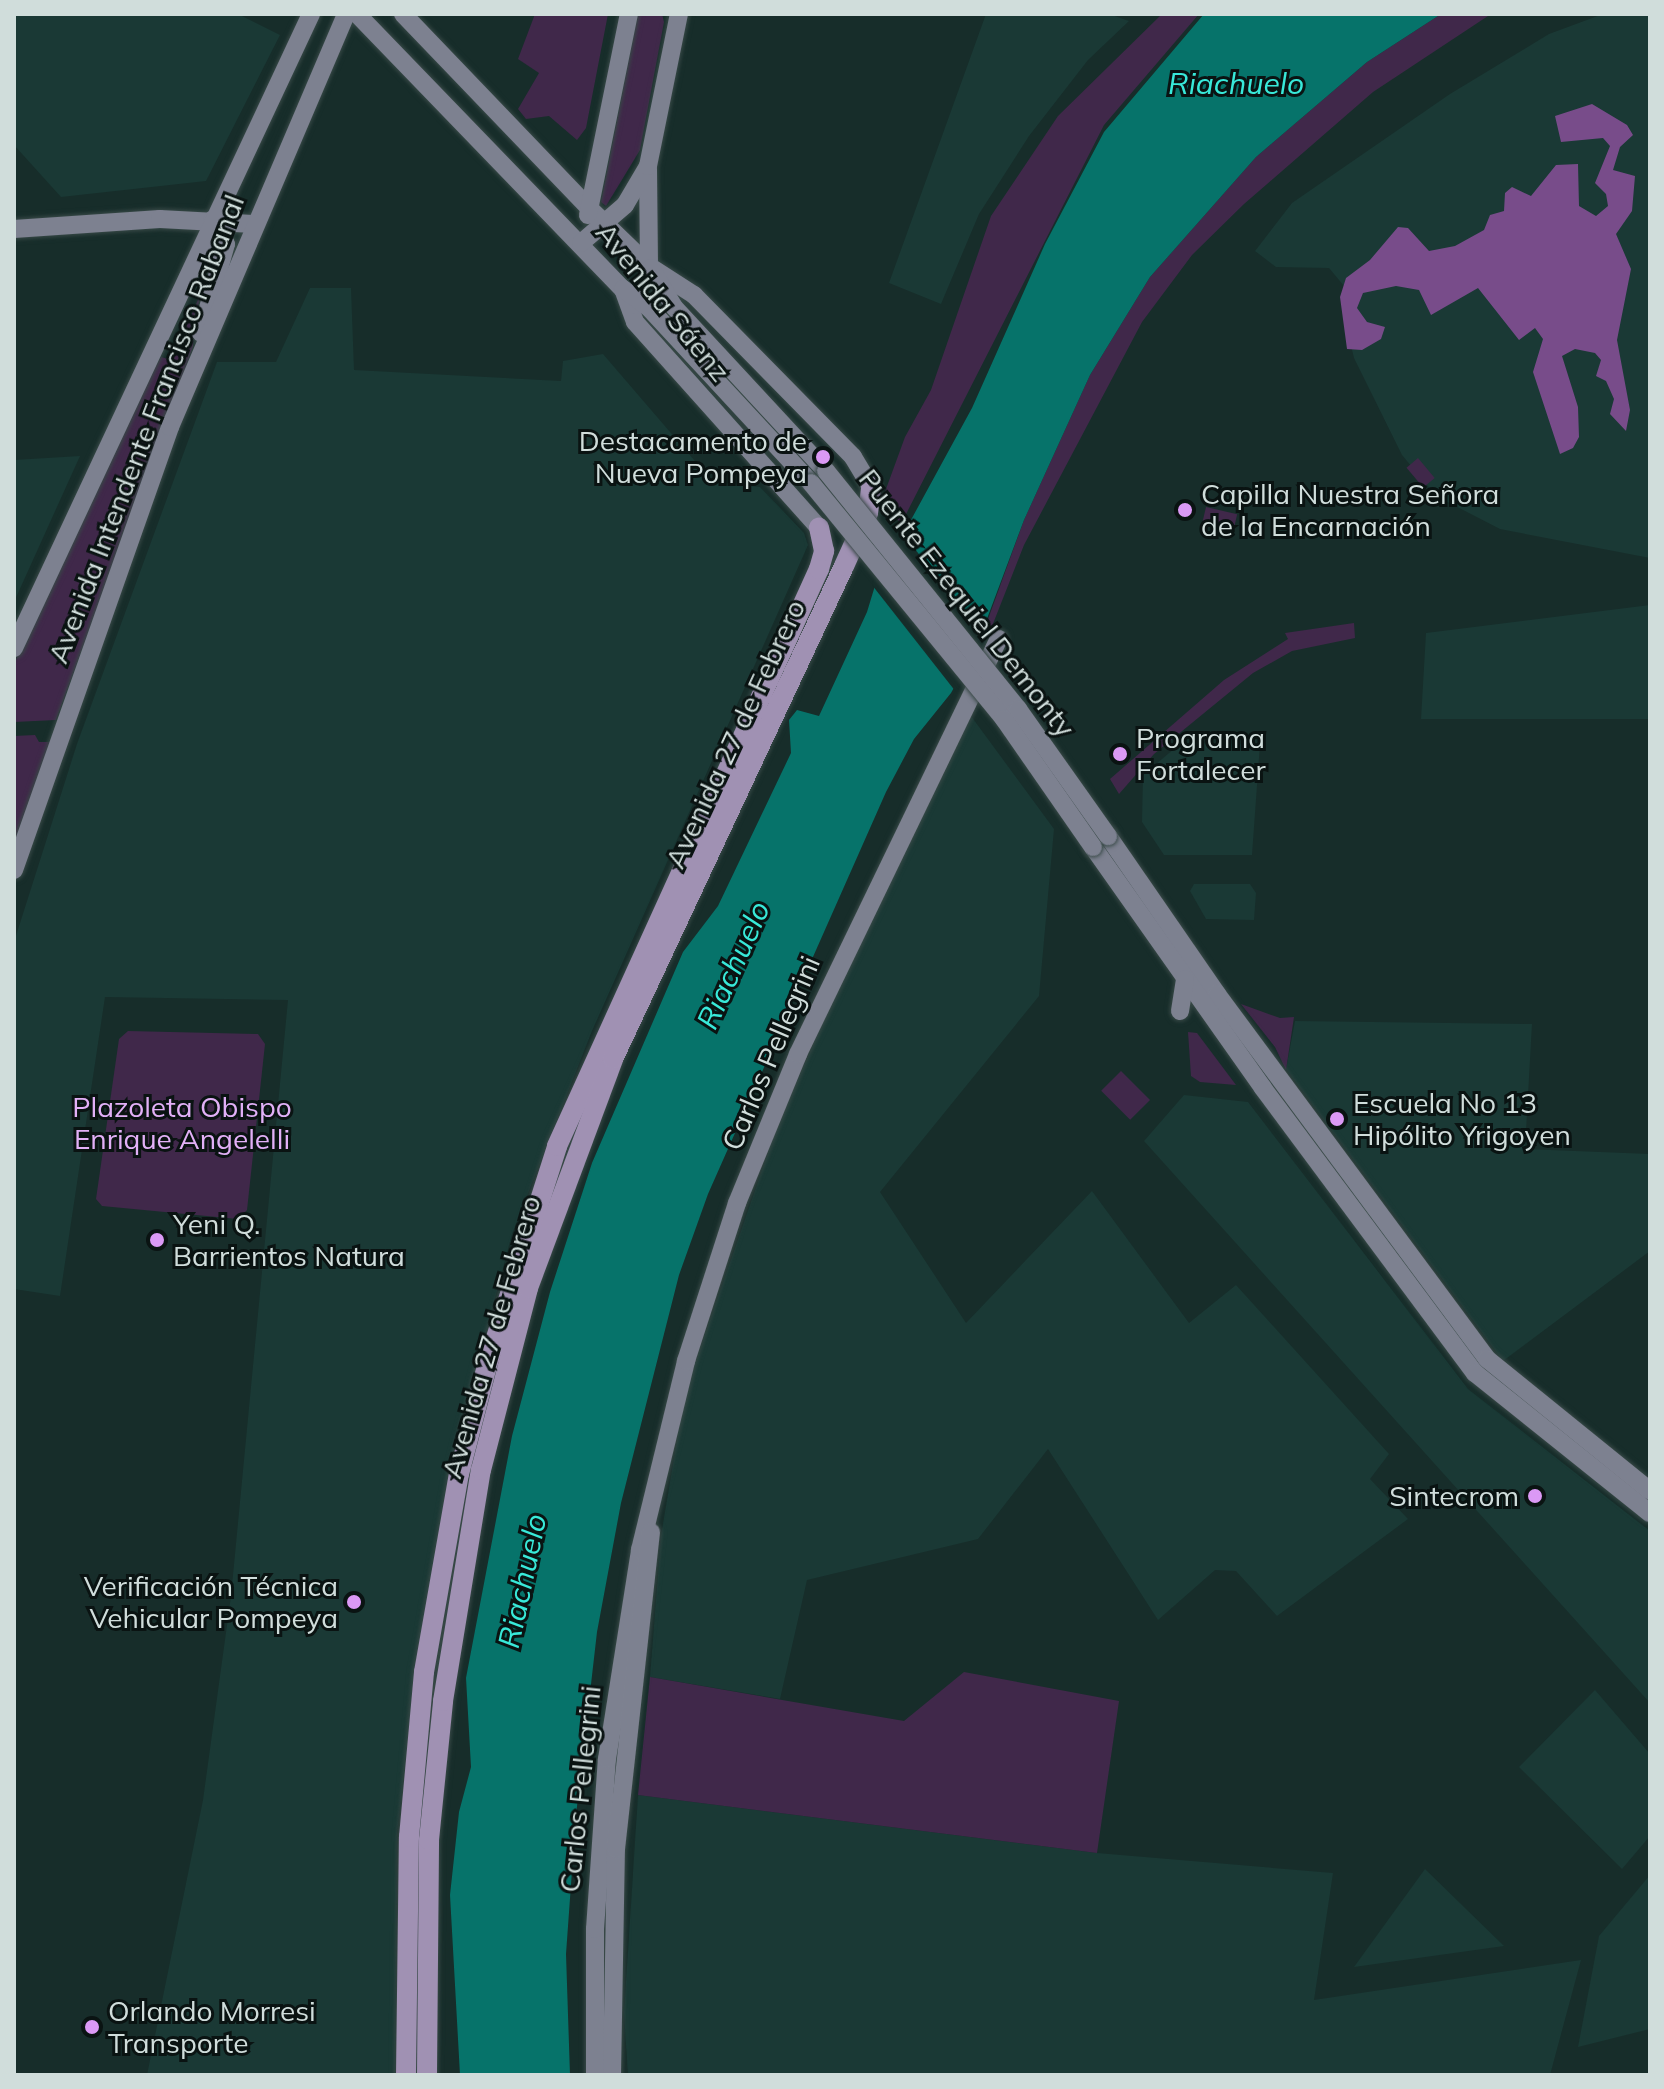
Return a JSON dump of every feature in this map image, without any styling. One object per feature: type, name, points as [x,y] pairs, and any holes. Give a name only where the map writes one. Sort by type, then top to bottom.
[{"type":"main road","name":"Avenida Intendente Francisco Rabanal","points":[[14,648],[311,14]]},
{"type":"main road","name":"Avenida Intendente Francisco Rabanal","points":[[14,870],[131,532],[201,350],[346,14]]},
{"type":"main road","name":"Avenida Sáenz","points":[[357,14],[623,289],[635,322],[819,528]]},
{"type":"main road","name":"Avenida Sáenz","points":[[403,14],[606,225],[649,266],[694,295],[853,457],[871,487]]},
{"type":"main road","points":[[581,243],[629,14]]},
{"type":"main road","points":[[649,266],[648,166],[679,14]]},
{"type":"main road","points":[[581,243],[606,225],[648,166]]},
{"type":"main road","points":[[201,350],[202,320],[226,244],[212,220]]},
{"type":"main road","points":[[14,229],[212,220],[253,224]]},
{"type":"main road","name":"Puente Ezequiel Demonty","points":[[649,266],[674,307],[826,471],[1018,709],[1185,979],[1475,1373],[1650,1513]]},
{"type":"main road","name":"Puente Ezequiel Demonty","points":[[623,289],[649,308],[811,483],[1004,719],[1217,994],[1487,1359],[1650,1491]]},
{"type":"main road","points":[[819,528],[826,533],[840,529],[871,487]]},
{"type":"main road","name":"Avenida 27 de Febrero","points":[[427,2075],[419,1838],[465,1549],[528,1288],[613,1059],[868,513],[871,487]]},
{"type":"main road","name":"Avenida 27 de Febrero","points":[[406,2075],[434,1601],[459,1474],[516,1266],[596,1052],[819,569],[824,551],[819,528]]},
{"type":"main road","name":"Carlos Pellegrini","points":[[595,2075],[595,1929],[607,1759],[630,1601],[686,1361],[737,1203],[828,988],[999,639]]},
{"type":"main road","points":[[1180,1011],[1185,979]]},
{"type":"main road","name":"Carlos Pellegrini","points":[[612,2075],[616,1849],[652,1552],[651,1512]]},
{"type":"main road","points":[[406,2050],[435,2051],[435,2075]]},
{"type":"shaded area","points":[[14,14],[238,14],[280,35],[206,181],[61,197],[14,145]]},
{"type":"shaded area","points":[[986,14],[1109,14],[1129,21],[1088,60],[1029,136],[979,214],[941,304],[889,283]]},
{"type":"shaded area","points":[[1603,14],[1650,14],[1650,558],[1500,529],[1436,496],[1402,455],[1354,358],[1343,313],[1349,292],[1329,268],[1276,267],[1255,251],[1292,203],[1450,94],[1549,34]]},
{"type":"shaded area","points":[[1592,104],[1627,125],[1633,135],[1620,147],[1613,170],[1635,176],[1632,211],[1616,234],[1631,269],[1617,340],[1630,410],[1626,431],[1610,414],[1614,399],[1606,381],[1596,376],[1601,360],[1595,353],[1575,349],[1562,356],[1578,407],[1579,437],[1573,448],[1560,454],[1533,372],[1543,339],[1535,328],[1519,340],[1478,288],[1431,315],[1419,290],[1396,286],[1363,293],[1357,308],[1367,322],[1385,327],[1381,339],[1362,350],[1347,349],[1340,297],[1346,278],[1370,260],[1398,227],[1408,228],[1429,251],[1455,246],[1484,230],[1490,215],[1504,211],[1505,193],[1512,187],[1531,196],[1556,165],[1578,164],[1579,206],[1596,216],[1608,206],[1606,194],[1595,183],[1610,146],[1603,138],[1561,142],[1555,116]]},
{"type":"shaded area","points":[[310,288],[351,288],[354,370],[561,381],[563,361],[603,354],[713,482],[760,487],[804,533],[808,545],[592,1031],[512,1234],[453,1457],[417,1657],[397,1833],[395,2075],[147,2075],[203,1800],[231,1596],[288,1000],[105,997],[60,1296],[14,1289],[14,942],[77,744],[217,362],[276,362]]},
{"type":"shaded area","points":[[80,456],[14,602],[14,460]]},
{"type":"shaded area","points":[[1650,605],[1650,719],[1421,719],[1426,633]]},
{"type":"shaded area","points":[[971,716],[1054,829],[1039,996],[880,1192],[966,1323],[1092,1191],[1189,1323],[1236,1285],[1389,1454],[1370,1479],[1408,1519],[1277,1616],[1236,1571],[1215,1570],[1158,1620],[1048,1449],[978,1539],[807,1580],[780,1699],[650,1677],[661,1536],[685,1392],[776,1130],[872,909]]},
{"type":"shaded area","points":[[1181,743],[1260,744],[1252,855],[1164,855],[1142,822],[1143,775]]},
{"type":"shaded area","points":[[1194,884],[1250,884],[1256,893],[1254,920],[1206,919],[1190,891]]},
{"type":"shaded area","points":[[1295,1021],[1532,1024],[1525,1149],[1650,1154],[1650,1251],[1503,1361],[1286,1069]]},
{"type":"shaded area","points":[[1184,1095],[1248,1102],[1468,1389],[1650,1531],[1650,1703],[1144,1141]]},
{"type":"shaded area","points":[[1595,1690],[1650,1754],[1650,1836],[1622,1869],[1519,1767]]},
{"type":"shaded area","points":[[638,1795],[1097,1853],[1333,1873],[1314,2000],[1581,1960],[1550,2075],[628,2075],[624,2013]]},
{"type":"shaded area","points":[[1425,1869],[1504,1946],[1354,1967]]},
{"type":"shaded area","points":[[1650,1875],[1650,2029],[1578,2047],[1599,1936]]},
{"type":"green space","points":[[535,14],[608,14],[586,128],[577,140],[549,116],[526,119],[518,109],[539,73],[518,59]]},
{"type":"green space","points":[[638,14],[662,14],[664,22],[640,150],[606,206],[601,202]]},
{"type":"green space","points":[[1162,14],[1199,14],[1104,125],[901,524],[882,500],[905,437],[931,390],[991,216],[1058,116]]},
{"type":"green space","points":[[1441,14],[1491,14],[1373,92],[1244,204],[1192,255],[1142,322],[1024,545],[987,639],[983,633],[1024,520],[1090,375],[1150,277],[1256,157],[1367,62]]},
{"type":"green space","points":[[216,258],[195,313],[193,347],[56,720],[14,722],[14,664],[123,428],[161,357],[172,360]]},
{"type":"green space","points":[[1418,458],[1435,478],[1423,488],[1407,468]]},
{"type":"green space","points":[[1206,507],[1237,514],[1234,529],[1203,522]]},
{"type":"green space","points":[[1354,623],[1355,638],[1292,651],[1253,673],[1154,754],[1119,794],[1110,779],[1224,680],[1288,639],[1285,633]]},
{"type":"green space","points":[[35,735],[39,742],[50,742],[14,850],[14,736]]},
{"type":"green space","points":[[1241,1004],[1280,1018],[1294,1017],[1286,1070],[1275,1047]]},
{"type":"green space","name":"Plazoleta Obispo Enrique Angelelli","points":[[128,1031],[258,1034],[265,1044],[247,1210],[238,1219],[102,1206],[96,1199],[119,1039]]},
{"type":"green space","points":[[1188,1032],[1197,1033],[1236,1085],[1200,1082],[1191,1076]]},
{"type":"green space","points":[[1121,1071],[1150,1100],[1130,1120],[1101,1091]]},
{"type":"green space","points":[[964,1672],[1119,1701],[1097,1853],[638,1795],[650,1677],[904,1721]]},
{"type":"water","name":"Riachuelo","points":[[1204,14],[1441,14],[1367,62],[1256,157],[1150,277],[1090,375],[1024,520],[976,648],[951,693],[914,739],[886,792],[708,1194],[679,1275],[621,1503],[597,1632],[576,1815],[566,1954],[570,2075],[460,2075],[450,1895],[459,1812],[471,1767],[466,1678],[512,1436],[550,1292],[592,1163],[683,952],[718,906],[791,753],[789,720],[797,710],[819,716],[867,612],[891,533],[906,529],[972,408],[1045,244],[1104,132]]},
{"type":"pier","points":[[897,527],[986,637],[956,692],[872,585],[887,532]]},
{"type":"place","name":"Destacamento de Nueva Pompeya","points":[[823,457]]},
{"type":"place","name":"Capilla Nuestra Señora de la Encarnación","points":[[1185,510]]},
{"type":"place","name":"Programa Fortalecer","points":[[1120,754]]},
{"type":"place","name":"Escuela No 13 Hipólito Yrigoyen","points":[[1337,1119]]},
{"type":"place","name":"Yeni Q. Barrientos Natura","points":[[157,1240]]},
{"type":"place","name":"Sintecrom","points":[[1535,1496]]},
{"type":"place","name":"Verificación Técnica Vehicular Pompeya","points":[[354,1602]]},
{"type":"place","name":"Orlando Morresi Transporte","points":[[92,2027]]}]
